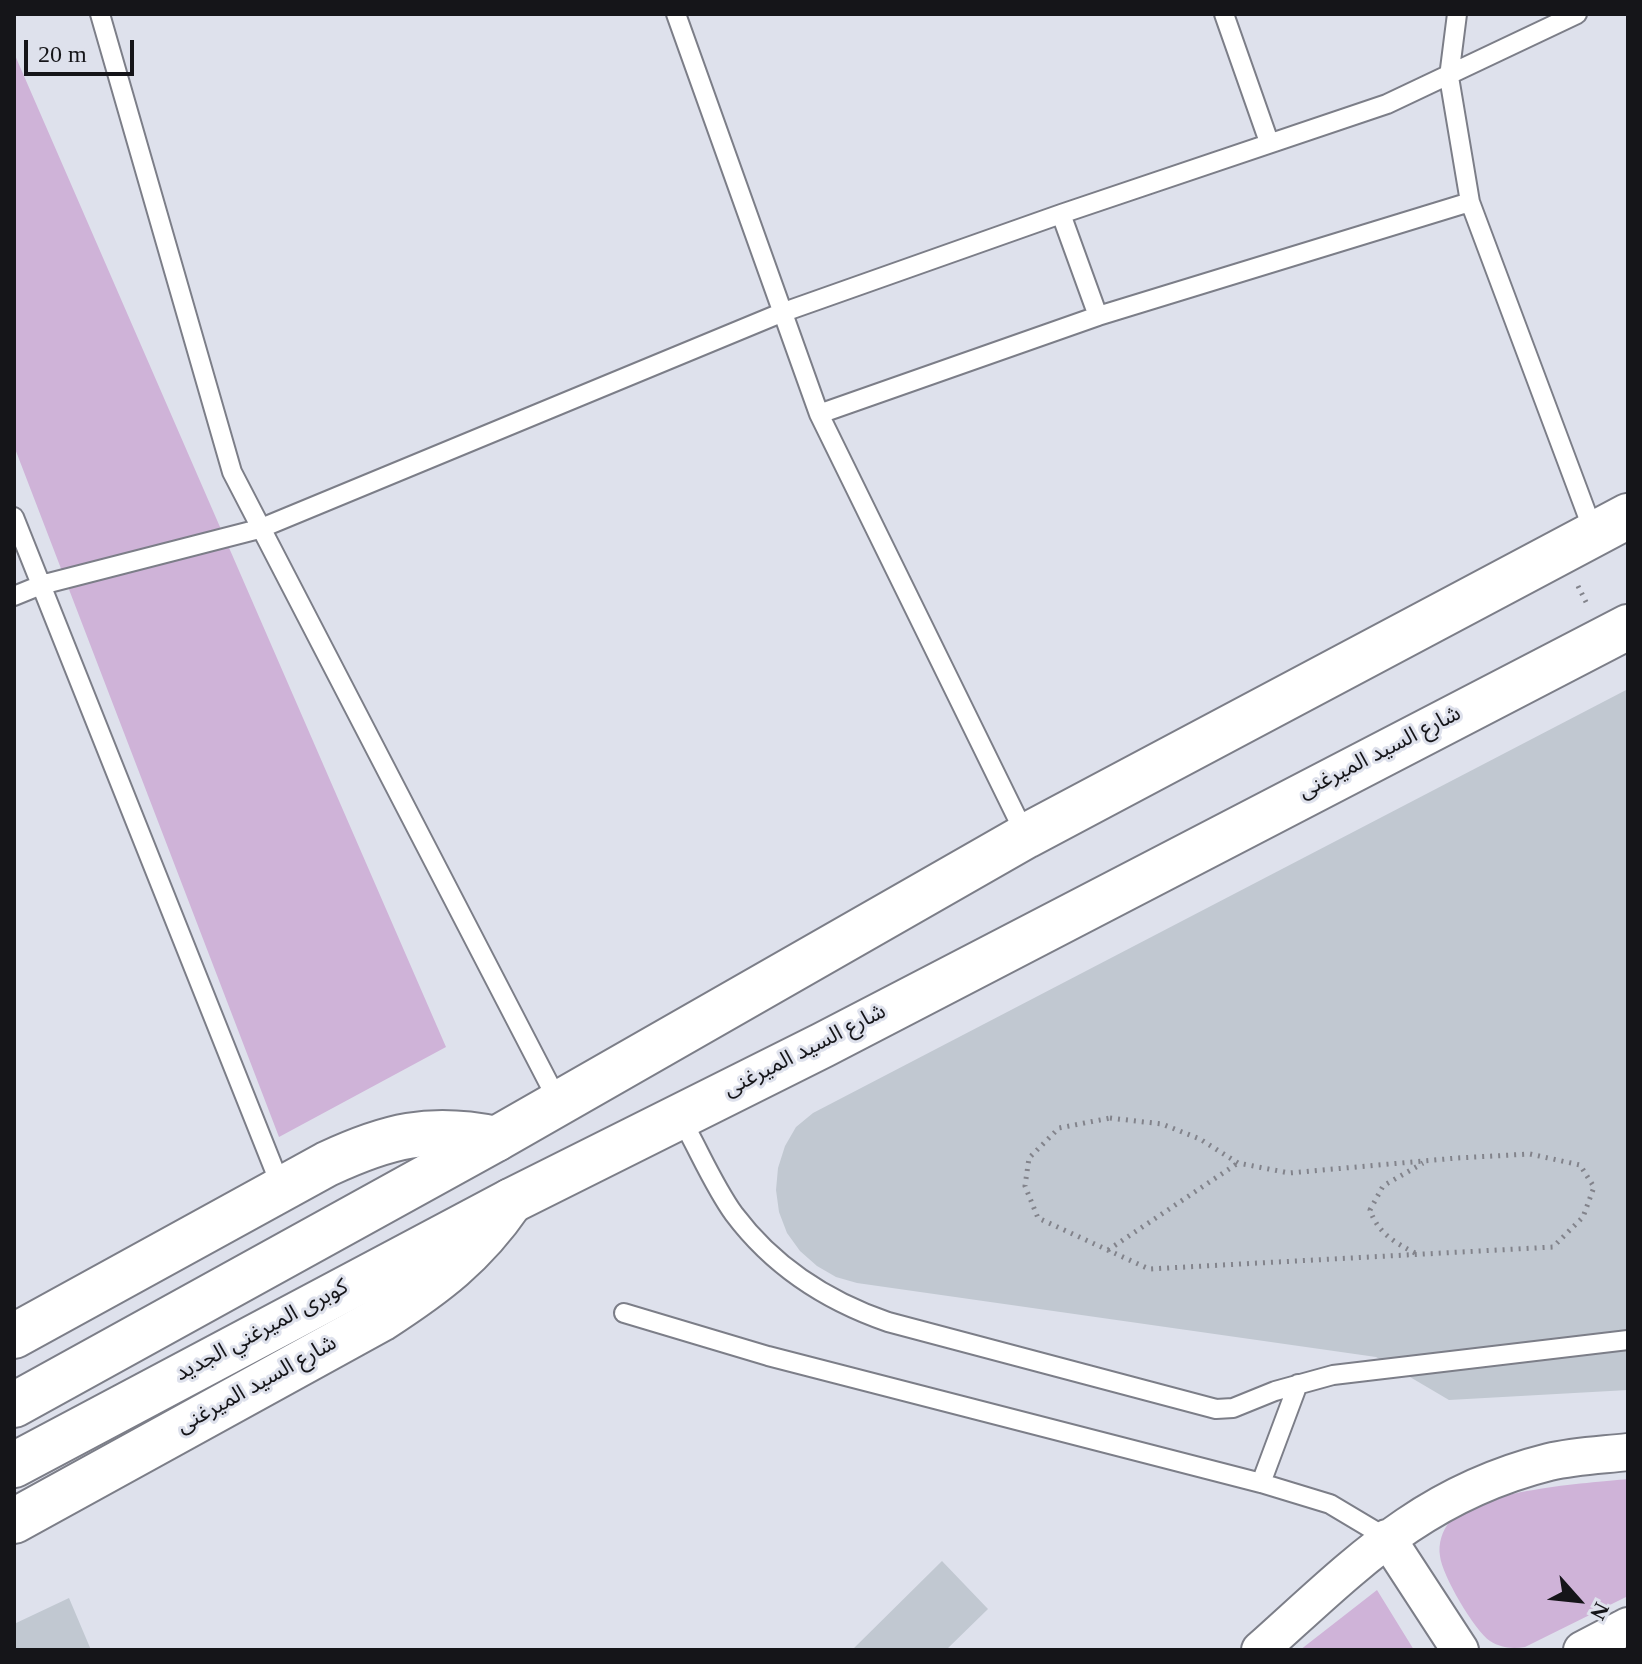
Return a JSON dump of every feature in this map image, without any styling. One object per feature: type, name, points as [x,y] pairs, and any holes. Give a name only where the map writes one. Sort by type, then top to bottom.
[{"type":"main road","points":[[14,1405],[496,1139],[1026,836],[1594,533]]},
{"type":"main road","name":"شارع السيد الميرغنى","points":[[14,1521],[381,1319],[461,1261],[489,1234],[511,1201],[680,1117],[1616,633]]},
{"type":"main road","points":[[559,1103],[588,1162]]},
{"type":"main road","points":[[14,1336],[361,1149],[397,1138],[461,1131],[496,1139]]},
{"type":"main road","name":"كوبرى الميرغني الجديد","points":[[14,1465],[511,1201]]},
{"type":"street","points":[[1260,1650],[1387,1538],[1460,1493],[1514,1472],[1561,1460],[1628,1452]]},
{"type":"street","points":[[1387,1538],[1460,1650]]},
{"type":"street","points":[[1582,1650],[1628,1626]]},
{"type":"lane","points":[[100,14],[232,472],[559,1103]]},
{"type":"lane","points":[[676,14],[819,414],[1026,836]]},
{"type":"lane","points":[[1224,14],[1269,142]]},
{"type":"lane","points":[[1457,14],[1449,77],[1470,202],[1594,533]]},
{"type":"lane","points":[[14,596],[41,585],[259,529],[781,313],[1269,142],[1387,104],[1577,14]]},
{"type":"lane","points":[[819,414],[1098,316],[1470,202]]},
{"type":"lane","points":[[1061,214],[1098,316]]},
{"type":"lane","points":[[14,517],[282,1189]]},
{"type":"lane","points":[[680,1117],[732,1212],[756,1241],[805,1282],[853,1309],[888,1322],[1216,1409],[1233,1408],[1298,1384],[1333,1375],[1628,1340]]},
{"type":"lane","points":[[624,1313],[768,1356],[1261,1483],[1330,1504],[1387,1538]]},
{"type":"lane","points":[[1261,1483],[1298,1384]]},
{"type":"path","points":[[1594,533],[1616,633]]},
{"type":"path","points":[[1110,1118],[1162,1124],[1200,1139],[1238,1163],[1289,1173],[1428,1160],[1530,1154],[1580,1165],[1594,1187],[1583,1217],[1553,1247],[1149,1269],[1038,1218],[1025,1186],[1029,1158],[1059,1128],[1110,1118]]},
{"type":"path","points":[[1418,1255],[1390,1241],[1374,1222],[1370,1210],[1383,1186],[1428,1160]]},
{"type":"path","points":[[1108,1250],[1238,1163]]},
{"type":"shaded area","points":[[14,53],[446,1047],[279,1137],[14,446]]},
{"type":"shaded area","points":[[1628,1479],[1628,1596],[1525,1647],[1498,1645],[1483,1635],[1452,1588],[1442,1565],[1440,1542],[1450,1521],[1464,1510],[1507,1495]]},
{"type":"shaded area","points":[[1377,1590],[1414,1650],[1300,1650]]},
{"type":"building","points":[[1628,689],[1628,1390],[1449,1400],[1376,1357],[857,1283],[836,1277],[817,1266],[800,1251],[787,1233],[779,1212],[776,1190],[778,1168],[785,1146],[796,1127],[813,1113]]},
{"type":"building","points":[[942,1561],[988,1609],[946,1650],[852,1650]]},
{"type":"building","points":[[69,1598],[91,1650],[14,1650],[14,1624]]}]
